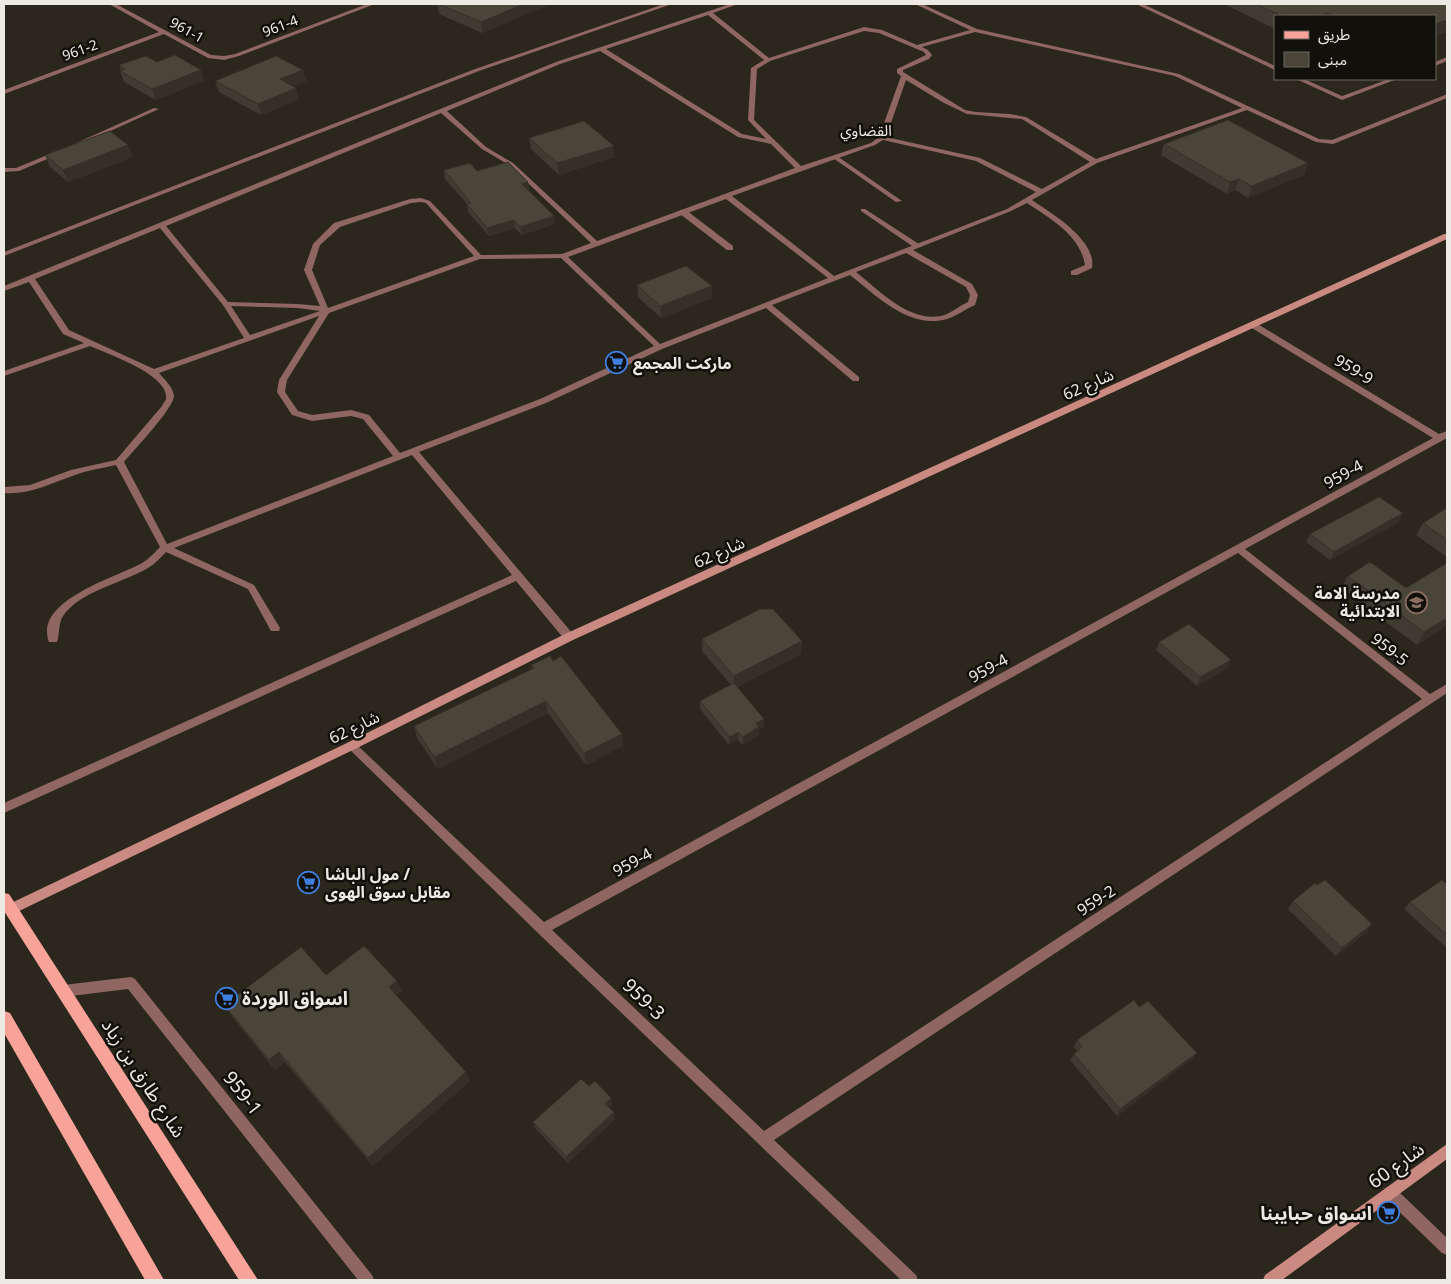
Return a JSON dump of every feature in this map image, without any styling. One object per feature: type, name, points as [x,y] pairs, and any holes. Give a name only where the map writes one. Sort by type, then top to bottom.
[{"type":"main road","name":"شارع طارق بن زياد","points":[[7,904],[249,1280]]},
{"type":"main road","points":[[4,1018],[155,1280]]},
{"type":"street","name":"961-1","points":[[112,4],[210,57],[224,58]]},
{"type":"street","points":[[4,254],[477,70],[669,4]]},
{"type":"street","points":[[4,290],[442,110],[600,48],[735,4]]},
{"type":"street","points":[[918,4],[976,30],[1178,75],[1318,141],[1333,142],[1447,96]]},
{"type":"street","points":[[1139,4],[1274,68]]},
{"type":"street","name":"961-4","points":[[224,58],[237,55],[366,5]]},
{"type":"street","points":[[708,12],[768,60]]},
{"type":"street","points":[[800,169],[751,120],[754,68],[768,60],[864,29],[880,30],[926,51],[929,55],[927,58],[900,69],[900,73],[966,113],[984,116],[1014,115],[1024,118],[1095,162]]},
{"type":"street","points":[[917,47],[976,30]]},
{"type":"street","name":"961-2","points":[[4,92],[165,32]]},
{"type":"street","points":[[600,48],[740,136],[773,142]]},
{"type":"street","points":[[154,372],[479,257],[563,256],[873,144],[882,138],[904,76]]},
{"type":"street","points":[[1301,80],[1342,98],[1391,80]]},
{"type":"street","points":[[54,639],[52,630],[58,614],[79,596],[146,565],[165,548],[543,401],[659,347],[1008,210],[1095,162],[1248,108]]},
{"type":"street","points":[[70,147],[156,109]]},
{"type":"street","points":[[442,110],[484,148],[510,164],[596,244]]},
{"type":"street","points":[[882,138],[978,159],[1042,192]]},
{"type":"street","points":[[4,170],[17,170],[61,151]]},
{"type":"street","points":[[835,157],[898,201]]},
{"type":"street","points":[[727,196],[833,279]]},
{"type":"street","points":[[326,310],[308,270],[317,244],[337,225],[410,201],[421,200],[428,202],[479,257]]},
{"type":"street","points":[[1027,200],[1062,224],[1081,244],[1089,258],[1089,266],[1074,273]]},
{"type":"street","points":[[863,210],[918,246]]},
{"type":"street","points":[[683,212],[730,248]]},
{"type":"street","points":[[162,226],[226,304],[248,338]]},
{"type":"street","name":"شارع 62","points":[[7,904],[351,746],[569,637],[1447,236]]},
{"type":"street","points":[[851,272],[904,312],[917,318],[942,318],[972,303],[974,295],[969,286],[907,250]]},
{"type":"street","points":[[563,256],[659,347]]},
{"type":"street","points":[[4,490],[13,491],[35,488],[74,472],[119,462],[166,406],[170,398],[168,389],[154,372],[66,332],[31,279]]},
{"type":"street","points":[[226,304],[298,306],[326,310]]},
{"type":"street","points":[[767,305],[856,379]]},
{"type":"street","points":[[326,310],[283,380],[281,392],[295,413],[312,418],[351,413],[366,416],[398,457]]},
{"type":"street","name":"959-9","points":[[1253,325],[1443,436]]},
{"type":"street","points":[[4,374],[91,344]]},
{"type":"street","name":"959-4","points":[[542,928],[1443,436]]},
{"type":"street","points":[[413,451],[569,637]]},
{"type":"street","points":[[119,462],[165,548],[250,587],[275,628]]},
{"type":"street","name":"959-5","points":[[1238,548],[1430,700]]},
{"type":"street","points":[[4,808],[518,576]]},
{"type":"street","name":"959-2","points":[[763,1139],[1447,688]]},
{"type":"street","name":"959-3","points":[[351,746],[911,1280]]},
{"type":"street","name":"959-1","points":[[63,991],[131,983],[367,1280]]},
{"type":"street","name":"شارع 60","points":[[1270,1280],[1447,1151]]},
{"type":"street","points":[[1390,1193],[1447,1248]]},
{"type":"building","points":[[439,4],[524,4],[481,22]]},
{"type":"building","points":[[1256,4],[1447,4],[1447,20],[1436,24],[1436,15],[1333,15],[1328,13],[1321,15],[1280,15]]},
{"type":"building","points":[[175,55],[201,70],[152,89],[120,71],[125,69],[119,65],[146,56],[157,62]]},
{"type":"building","points":[[276,56],[303,70],[280,79],[296,88],[258,104],[215,81]]},
{"type":"building","points":[[1228,120],[1308,163],[1252,186],[1239,179],[1230,182],[1164,144]]},
{"type":"building","points":[[584,121],[614,146],[557,163],[529,138]]},
{"type":"building","points":[[110,131],[128,145],[63,170],[45,155]]},
{"type":"building","points":[[508,162],[528,182],[522,184],[554,216],[520,227],[514,220],[487,228],[467,204],[471,203],[444,170],[470,163],[477,171]]},
{"type":"building","points":[[686,266],[712,286],[660,306],[637,285]]},
{"type":"building","points":[[1379,497],[1403,513],[1334,552],[1310,534]]},
{"type":"building","points":[[1447,508],[1447,540],[1423,523]]},
{"type":"building","points":[[1370,562],[1406,588],[1447,563],[1447,618],[1424,632],[1348,576]]},
{"type":"building","points":[[760,609],[773,609],[802,641],[734,676],[702,639]]},
{"type":"building","points":[[1189,624],[1231,660],[1200,677],[1159,642]]},
{"type":"building","points":[[550,656],[553,661],[561,656],[622,734],[584,753],[546,701],[434,757],[414,726],[534,668],[531,665]]},
{"type":"building","points":[[734,683],[764,719],[756,723],[759,727],[743,737],[738,732],[730,737],[700,701]]},
{"type":"building","points":[[1325,880],[1372,924],[1342,948],[1293,901],[1315,883],[1317,885]]},
{"type":"building","points":[[1442,880],[1447,885],[1447,935],[1410,902]]},
{"type":"building","points":[[364,946],[397,981],[389,987],[466,1072],[368,1158],[279,1052],[269,1060],[224,1005],[301,947],[326,975]]},
{"type":"building","points":[[1134,1000],[1139,1007],[1148,1001],[1197,1053],[1120,1109],[1074,1054],[1082,1047],[1077,1040]]},
{"type":"building","points":[[581,1079],[589,1086],[595,1081],[611,1098],[605,1104],[614,1112],[566,1157],[533,1122]]},
{"type":"place","name":"ماركت المجمع","points":[[617,363]]},
{"type":"place","name":"مدرسة الامة الابتدائية","points":[[1416,602]]},
{"type":"place","name":"مول الباشا / مقابل سوق الهوى","points":[[309,883]]},
{"type":"place","name":"اسواق الوردة","points":[[226,998]]},
{"type":"place","name":"اسواق حبايبنا","points":[[1388,1213]]},
{"type":"district","name":"القضاوي","points":[[866,131]]}]
